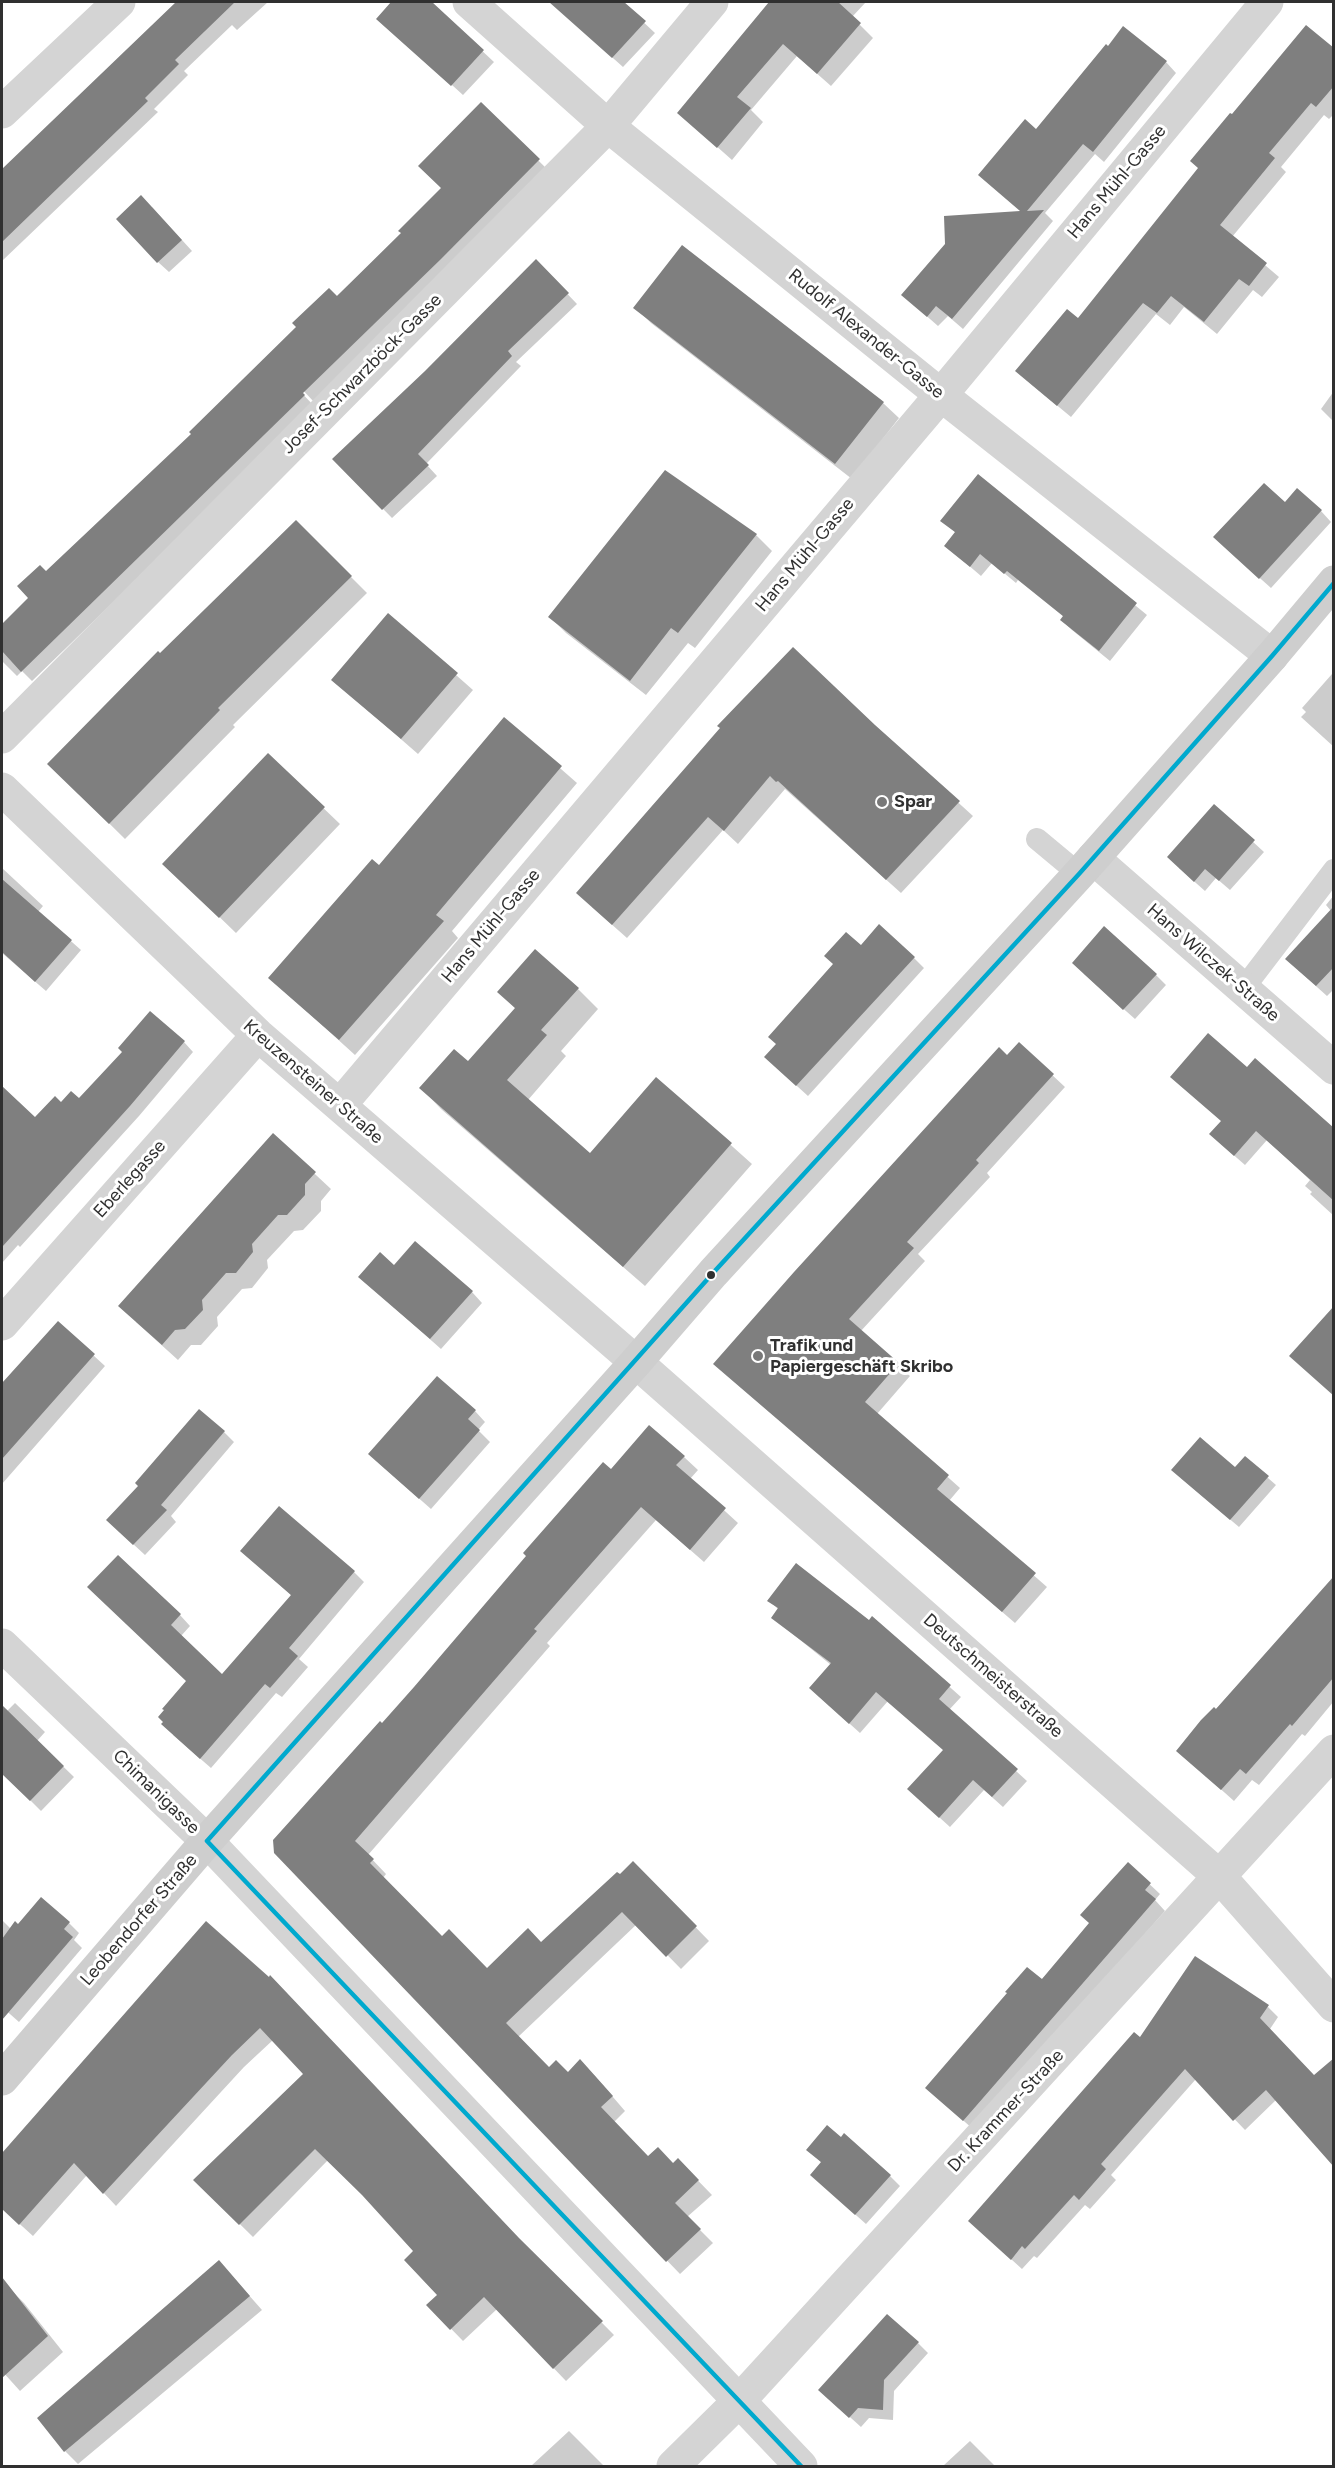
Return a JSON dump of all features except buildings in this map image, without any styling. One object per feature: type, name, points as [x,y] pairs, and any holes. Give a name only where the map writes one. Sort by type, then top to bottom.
[{"type":"main road","name":"Leobendorfer Straße","points":[[2,2079],[207,1842],[713,1273],[1086,866],[1272,656],[1334,582]]},
{"type":"street","points":[[2,112],[119,2]]},
{"type":"street","name":"Rudolf Alexander-Gasse","points":[[469,2],[608,126],[941,395],[1272,656]]},
{"type":"street","name":"Josef-Schwarzböck-Gasse","points":[[2,737],[608,126],[712,2]]},
{"type":"street","name":"Hans Mühl-Gasse","points":[[340,1105],[941,395],[1267,2]]},
{"type":"street","name":"Kreuzensteiner Straße","points":[[2,789],[258,1035],[636,1362]]},
{"type":"street","name":"Hans Wilczek-Straße","points":[[1086,866],[1243,989],[1334,1068]]},
{"type":"street","name":"Eberlegasse","points":[[2,1324],[258,1035]]},
{"type":"street","name":"Deutschmeisterstraße","points":[[636,1362],[1220,1877],[1334,2007]]},
{"type":"street","name":"Chimanigasse","points":[[2,1645],[207,1842],[801,2466]]},
{"type":"street","name":"Dr. Krammer-Straße","points":[[673,2466],[739,2401],[1334,1751]]},
{"type":"lane","points":[[1037,839],[1086,866]]},
{"type":"lane","points":[[1243,989],[1334,870]]},
{"type":"transit line","points":[[207,1841],[713,1273],[1079,874],[1334,583]]},
{"type":"transit line","points":[[207,1841],[801,2466]]},
{"type":"place","name":"Spar","points":[[882,802]]},
{"type":"place","name":"Trafik und Papiergeschäft Skribo","points":[[758,1356]]}]
